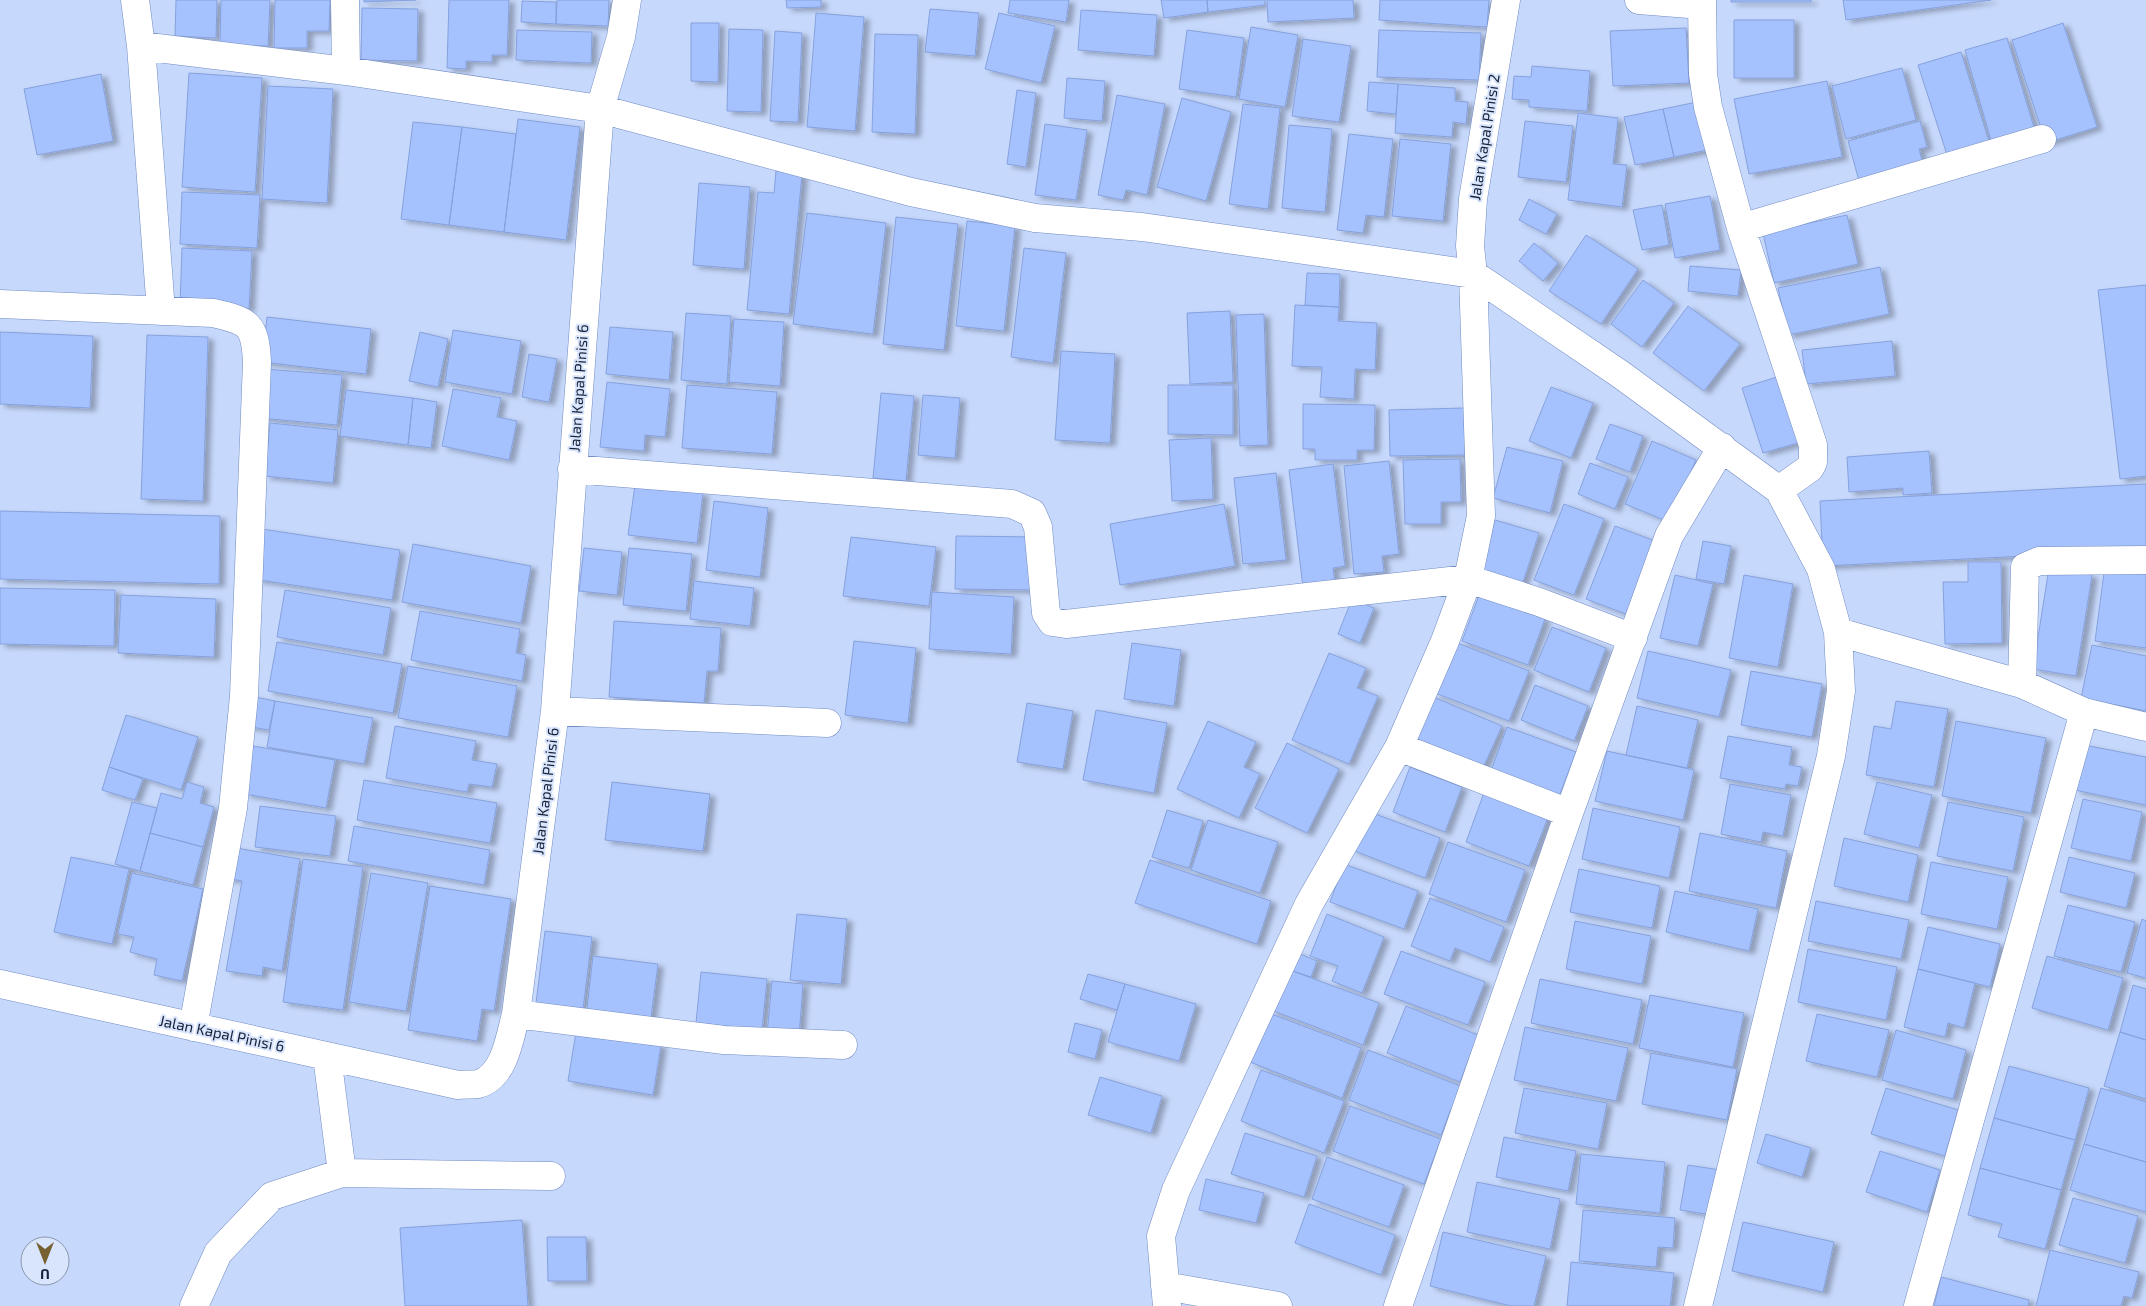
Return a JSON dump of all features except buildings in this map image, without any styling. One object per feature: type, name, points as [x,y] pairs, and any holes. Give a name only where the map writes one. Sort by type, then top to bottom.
[{"type":"street","points":[[135,0],[141,46],[161,311]]},
{"type":"street","points":[[345,0],[346,71]]},
{"type":"street","name":"Jalan Kapal Pinisi 6","points":[[0,984],[458,1084],[478,1084],[494,1074],[504,1057],[516,1014],[555,711],[600,109],[621,37],[627,0]]},
{"type":"street","name":"Jalan Kapal Pinisi 2","points":[[1166,1296],[1161,1236],[1176,1190],[1309,904],[1400,747],[1445,642],[1468,579],[1481,516],[1473,274],[1470,246],[1474,199],[1506,0]]},
{"type":"street","points":[[1639,0],[1702,2],[1703,74],[1708,107],[1741,228],[1814,445],[1813,462],[1810,468],[1779,490]]},
{"type":"street","points":[[141,46],[346,71],[600,109],[911,192],[1035,218],[1142,226],[1473,274],[1620,374],[1779,490],[1821,569],[1838,632],[1841,691],[1831,756],[1698,1306]]},
{"type":"street","points":[[1741,228],[2042,139]]},
{"type":"street","points":[[0,304],[213,313],[234,318],[250,326],[256,340],[257,362],[244,696],[233,808],[192,1027]]},
{"type":"street","points":[[1398,1306],[1569,813],[1669,536],[1722,447]]},
{"type":"street","points":[[572,469],[1012,504],[1032,513],[1038,527],[1046,613],[1052,622],[1066,624],[1468,579],[1539,602],[1633,638]]},
{"type":"street","points":[[2022,684],[2026,567],[2039,561],[2146,560]]},
{"type":"street","points":[[1838,632],[2022,684],[2084,712],[2146,727]]},
{"type":"street","points":[[555,711],[827,722]]},
{"type":"street","points":[[1918,1306],[2084,712]]},
{"type":"street","points":[[1400,747],[1569,813]]},
{"type":"street","points":[[516,1014],[724,1040],[843,1045]]},
{"type":"street","points":[[327,1056],[342,1173]]},
{"type":"street","points":[[194,1306],[218,1253],[272,1196],[342,1173],[551,1176]]},
{"type":"street","points":[[1166,1296],[1278,1306]]}]
